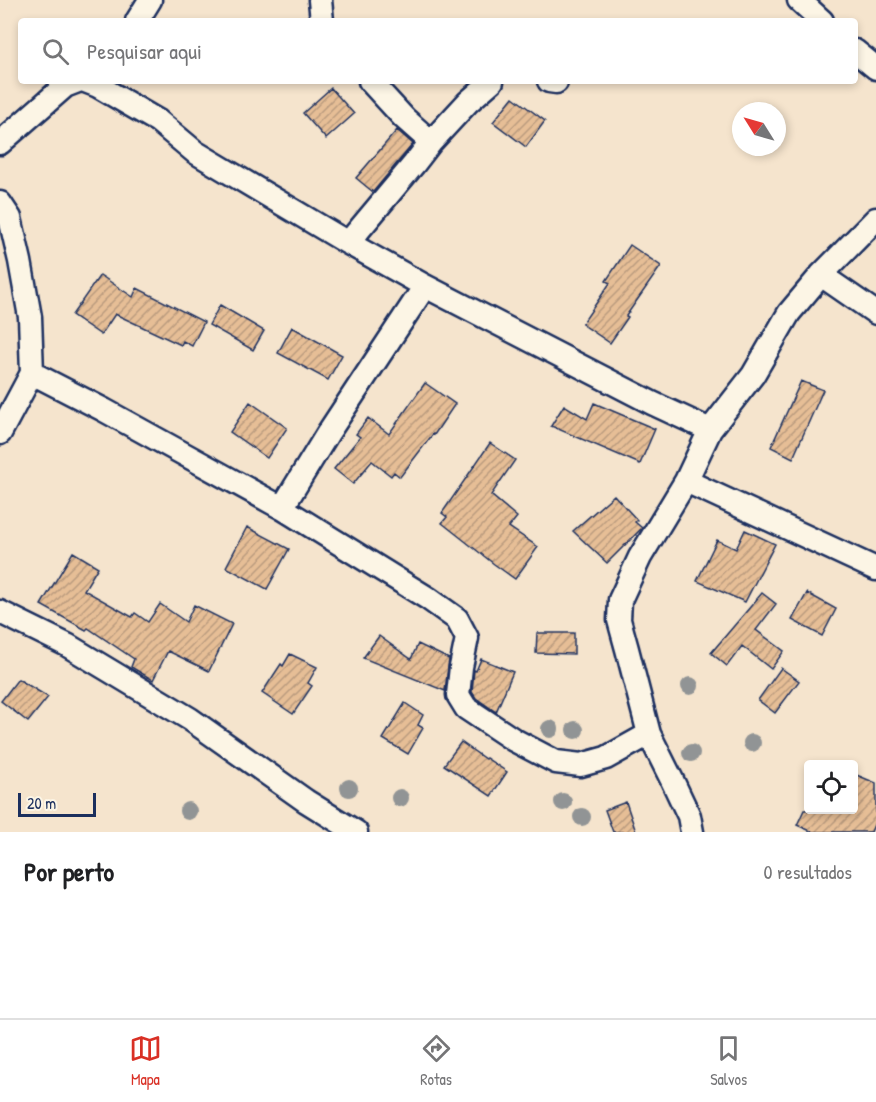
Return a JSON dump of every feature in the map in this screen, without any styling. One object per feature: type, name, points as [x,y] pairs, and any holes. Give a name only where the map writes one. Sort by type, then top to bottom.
[{"type":"street","points":[[139,18],[150,0]]},
{"type":"street","points":[[320,0],[322,18]]},
{"type":"street","points":[[799,0],[819,18]]},
{"type":"street","points":[[858,53],[876,68]]},
{"type":"street","points":[[0,143],[65,86],[78,84]]},
{"type":"street","points":[[94,84],[158,121],[195,152],[348,243],[425,286],[642,398],[710,430]]},
{"type":"street","points":[[373,84],[404,118],[431,142]]},
{"type":"street","points":[[348,243],[431,142],[468,102],[489,84]]},
{"type":"street","points":[[0,203],[10,218],[20,261],[30,317],[32,373],[0,433]]},
{"type":"street","points":[[692,832],[689,816],[649,734],[619,620],[620,600],[640,557],[686,481],[710,430],[753,375],[789,313],[821,275],[876,219]]},
{"type":"street","points":[[821,275],[876,313]]},
{"type":"street","points":[[282,508],[328,433],[425,286]]},
{"type":"street","points":[[32,373],[105,410],[282,508],[429,599],[457,619],[467,638],[458,695],[466,708],[514,740],[556,762],[581,765],[606,758],[649,734]]},
{"type":"street","points":[[686,481],[876,569]]},
{"type":"street","points":[[0,612],[67,645],[190,719],[306,801],[356,832]]},
{"type":"building","points":[[331,88],[354,114],[326,139],[303,113]]},
{"type":"building","points":[[513,97],[545,121],[526,147],[493,122]]},
{"type":"building","points":[[397,130],[413,144],[373,192],[356,178]]},
{"type":"building","points":[[630,245],[661,266],[610,343],[582,324],[610,283],[606,281]]},
{"type":"building","points":[[100,275],[133,297],[137,288],[204,322],[192,346],[183,341],[181,345],[115,314],[101,335],[72,315]]},
{"type":"building","points":[[220,305],[264,331],[253,350],[209,325]]},
{"type":"building","points":[[292,327],[342,355],[328,380],[278,353]]},
{"type":"building","points":[[801,381],[823,390],[793,458],[771,447]]},
{"type":"building","points":[[425,383],[455,404],[434,435],[400,477],[394,472],[391,476],[372,461],[353,484],[334,469],[360,437],[356,434],[368,418],[389,434]]},
{"type":"building","points":[[250,402],[287,428],[267,458],[230,432]]},
{"type":"building","points":[[594,403],[655,429],[640,464],[551,426],[564,405],[587,419]]},
{"type":"building","points":[[490,443],[515,460],[491,495],[517,517],[509,527],[538,547],[515,579],[442,523],[447,517],[442,513]]},
{"type":"building","points":[[614,495],[642,528],[607,563],[573,531]]},
{"type":"building","points":[[247,527],[289,549],[267,589],[226,567]]},
{"type":"building","points":[[745,530],[775,544],[745,602],[697,581],[717,540],[736,549]]},
{"type":"building","points":[[73,552],[98,567],[84,590],[132,617],[135,613],[148,622],[160,604],[186,622],[194,605],[232,624],[209,671],[168,651],[153,680],[131,667],[134,659],[88,628],[86,630],[41,605]]},
{"type":"building","points":[[762,593],[776,604],[756,630],[784,651],[771,669],[742,646],[727,666],[711,653]]},
{"type":"building","points":[[807,593],[836,609],[822,636],[792,620]]},
{"type":"building","points":[[537,633],[574,633],[574,654],[536,653]]},
{"type":"building","points":[[379,636],[411,659],[418,644],[449,659],[445,691],[363,658]]},
{"type":"building","points":[[290,654],[317,667],[308,683],[312,686],[293,714],[262,693]]},
{"type":"building","points":[[481,659],[513,672],[496,712],[476,698],[472,692],[474,670],[476,671]]},
{"type":"building","points":[[781,668],[799,681],[775,713],[758,700]]},
{"type":"building","points":[[18,679],[48,697],[28,722],[1,701]]},
{"type":"building","points":[[405,703],[423,715],[418,725],[423,728],[408,754],[383,739]]},
{"type":"building","points":[[461,742],[507,772],[491,796],[444,765]]},
{"type":"building","points":[[858,776],[876,783],[876,820],[871,832],[813,832],[797,825],[804,810],[804,814],[858,814]]},
{"type":"building","points":[[626,802],[636,832],[613,832],[605,810]]}]
